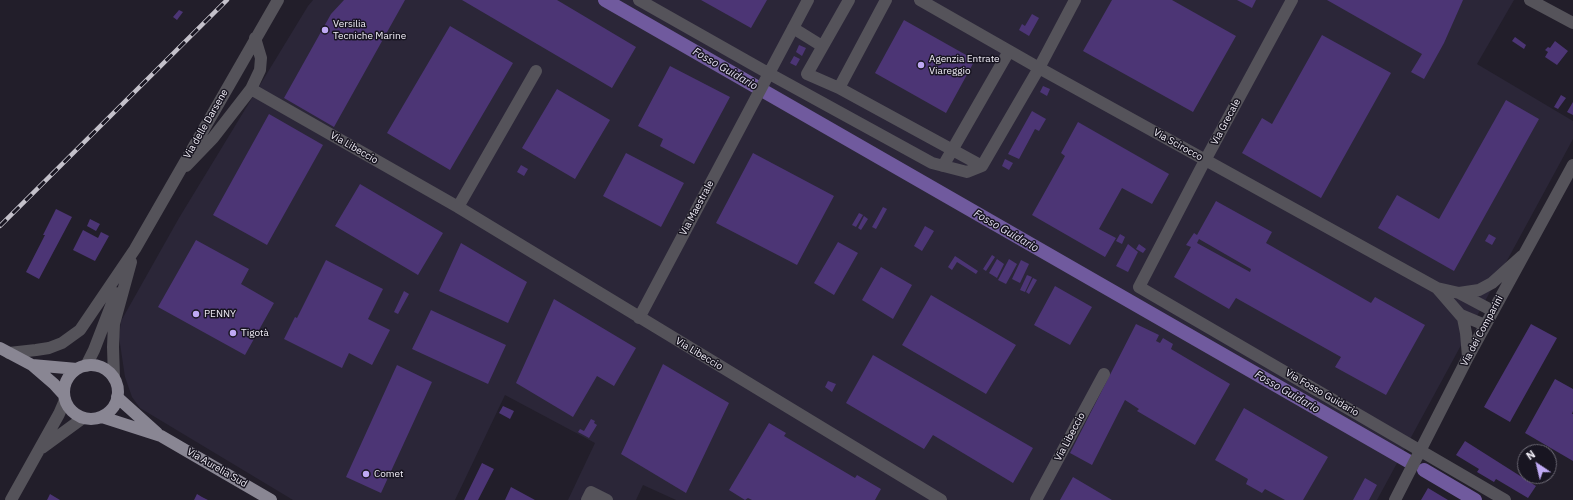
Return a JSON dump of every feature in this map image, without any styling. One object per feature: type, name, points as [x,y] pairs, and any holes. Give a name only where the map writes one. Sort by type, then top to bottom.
[{"type":"main road","points":[[4,350],[32,365],[54,384],[64,397],[71,411],[83,418]]},
{"type":"main road","points":[[32,365],[81,367],[94,365],[102,367],[109,372],[114,378],[118,391],[114,405],[109,412],[102,417]]},
{"type":"main road","points":[[64,397],[66,380],[81,367]]},
{"type":"main road","name":"Via Aurelia Sud","points":[[117,397],[161,436],[271,500]]},
{"type":"main road","name":"Via Aurelia Sud","points":[[83,418],[96,419],[102,417],[161,436]]},
{"type":"street","name":"Via delle Darsene","points":[[4,350],[36,350],[48,348],[62,343],[74,336],[80,330],[135,249],[278,0]]},
{"type":"street","points":[[639,0],[767,76],[932,164],[967,172],[982,166],[1039,68],[1075,0]]},
{"type":"street","points":[[767,76],[808,0]]},
{"type":"street","points":[[849,0],[807,74],[839,88],[982,166]]},
{"type":"street","points":[[839,88],[886,0]]},
{"type":"street","name":"Via Scirocco","points":[[920,0],[1039,68],[1437,288],[1459,293],[1493,311]]},
{"type":"street","name":"Via Grecale","points":[[1140,287],[1205,160],[1292,0]]},
{"type":"street","points":[[1530,0],[1573,23]]},
{"type":"street","points":[[793,28],[822,46]]},
{"type":"street","points":[[175,177],[214,138],[251,89],[260,70],[261,58],[255,38]]},
{"type":"street","points":[[943,166],[1009,51]]},
{"type":"street","points":[[458,207],[536,71]]},
{"type":"street","name":"Via Maestrale","points":[[639,318],[767,76]]},
{"type":"street","name":"Via Libeccio","points":[[251,89],[458,207],[941,500]]},
{"type":"street","name":"Via dei Comparini","points":[[1395,500],[1468,356],[1573,165]]},
{"type":"street","name":"Via delle Darsene","points":[[114,378],[114,324],[135,249]]},
{"type":"street","name":"Via Scirocco","points":[[1459,293],[1479,290],[1486,287],[1522,256]]},
{"type":"street","name":"Via delle Darsene","points":[[81,367],[94,350],[113,298],[126,277]]},
{"type":"street","name":"Via Fosso Guidario","points":[[1140,287],[1505,500]]},
{"type":"street","name":"Via Scirocco","points":[[1437,288],[1461,315],[1465,328],[1468,356]]},
{"type":"street","name":"Via Scirocco","points":[[1461,315],[1485,325]]},
{"type":"street","name":"Via Libeccio","points":[[1036,500],[1104,374]]},
{"type":"street","points":[[11,500],[59,414],[64,397]]},
{"type":"street","points":[[38,451],[83,418]]},
{"type":"street","points":[[587,500],[590,492],[606,500]]},
{"type":"shaded area","points":[[313,0],[1514,0],[1477,64],[1573,121],[1573,139],[1377,500],[676,500],[643,485],[636,500],[568,500],[595,443],[505,395],[455,500],[293,500],[140,408],[132,397],[125,377],[119,337],[121,321],[179,218]]},
{"type":"building","points":[[344,0],[405,0],[334,127],[284,98],[331,14]]},
{"type":"building","points":[[462,0],[557,0],[636,47],[612,88]]},
{"type":"building","points":[[701,0],[767,0],[751,28]]},
{"type":"building","points":[[1112,0],[1172,0],[1236,36],[1193,112],[1083,51]]},
{"type":"building","points":[[1237,0],[1256,0],[1252,8]]},
{"type":"building","points":[[1327,0],[1463,0],[1444,43],[1424,79],[1411,72],[1422,54]]},
{"type":"building","points":[[179,10],[183,12],[177,20],[173,17]]},
{"type":"building","points":[[1032,14],[1039,18],[1029,36],[1019,30],[1022,24],[1025,26]]},
{"type":"building","points":[[904,20],[975,60],[946,113],[875,73]]},
{"type":"building","points":[[450,26],[513,63],[450,170],[387,133]]},
{"type":"building","points":[[1322,35],[1391,73],[1321,198],[1242,153],[1262,118],[1272,124]]},
{"type":"building","points":[[1515,37],[1526,45],[1524,49],[1512,41]]},
{"type":"building","points":[[1555,41],[1568,51],[1557,65],[1545,57],[1548,52],[1545,50],[1548,47],[1550,48]]},
{"type":"building","points":[[799,45],[806,48],[802,56],[796,52]]},
{"type":"building","points":[[794,56],[800,59],[796,66],[790,63]]},
{"type":"building","points":[[670,66],[730,97],[694,164],[660,146],[663,139],[638,126]]},
{"type":"building","points":[[1043,86],[1050,89],[1047,96],[1040,92]]},
{"type":"building","points":[[557,89],[610,120],[575,179],[522,148]]},
{"type":"building","points":[[1561,95],[1566,98],[1558,109],[1554,107]]},
{"type":"building","points":[[1506,100],[1539,119],[1454,271],[1378,228],[1397,195],[1439,219]]},
{"type":"building","points":[[1573,102],[1573,115],[1567,112]]},
{"type":"building","points":[[1032,111],[1046,119],[1039,131],[1035,129],[1019,159],[1008,154]]},
{"type":"building","points":[[269,114],[323,145],[267,245],[213,215]]},
{"type":"building","points":[[1078,122],[1169,174],[1152,204],[1122,188],[1099,229],[1116,238],[1105,257],[1032,215],[1065,156],[1061,153]]},
{"type":"building","points":[[626,153],[684,183],[661,227],[603,196]]},
{"type":"building","points":[[753,153],[834,196],[797,265],[716,223]]},
{"type":"building","points":[[1005,159],[1013,163],[1009,170],[1002,166]]},
{"type":"building","points":[[521,165],[528,169],[524,176],[517,172]]},
{"type":"building","points":[[360,184],[443,233],[418,275],[335,226]]},
{"type":"building","points":[[1216,201],[1272,232],[1266,243],[1371,303],[1375,297],[1425,325],[1386,395],[1335,367],[1341,357],[1236,298],[1229,309],[1174,277],[1191,247],[1186,245],[1194,233],[1197,235]],"holes":[[[1199,239],[1251,269],[1250,272],[1197,243]]]},
{"type":"building","points":[[883,207],[887,209],[876,229],[872,227]]},
{"type":"building","points":[[56,209],[72,217],[39,279],[26,272],[45,235],[43,235]]},
{"type":"building","points":[[859,213],[863,215],[856,227],[852,225]]},
{"type":"building","points":[[864,216],[868,219],[861,230],[858,228]]},
{"type":"building","points":[[90,219],[100,224],[96,231],[87,226]]},
{"type":"building","points":[[925,226],[934,231],[922,251],[914,246]]},
{"type":"building","points":[[83,230],[98,238],[101,232],[109,236],[95,261],[73,250]]},
{"type":"building","points":[[1120,234],[1125,237],[1122,244],[1116,241]]},
{"type":"building","points":[[1489,234],[1496,238],[1492,245],[1485,241]]},
{"type":"building","points":[[196,240],[249,269],[241,284],[274,303],[245,355],[158,307]]},
{"type":"building","points":[[838,242],[858,253],[834,295],[814,283]]},
{"type":"building","points":[[461,243],[527,282],[508,323],[439,291]]},
{"type":"building","points":[[1128,244],[1138,252],[1128,272],[1116,266]]},
{"type":"building","points":[[1139,244],[1146,249],[1143,253],[1136,249]]},
{"type":"building","points":[[992,255],[995,257],[986,271],[983,269]]},
{"type":"building","points":[[955,256],[978,271],[976,274],[957,262],[952,270],[948,267]]},
{"type":"building","points":[[997,259],[1004,264],[997,278],[989,273]]},
{"type":"building","points":[[1009,259],[1017,264],[1006,284],[998,280]]},
{"type":"building","points":[[326,260],[383,289],[368,319],[390,330],[372,365],[349,353],[342,368],[284,339],[295,317],[297,318]]},
{"type":"building","points":[[1021,260],[1029,264],[1020,283],[1012,279]]},
{"type":"building","points":[[881,267],[912,285],[893,319],[862,300]]},
{"type":"building","points":[[1027,275],[1032,277],[1025,292],[1020,290]]},
{"type":"building","points":[[1033,278],[1037,280],[1029,294],[1026,292]]},
{"type":"building","points":[[1055,286],[1092,307],[1070,345],[1034,325]]},
{"type":"building","points":[[404,291],[409,294],[398,314],[394,312]]},
{"type":"building","points":[[931,295],[1016,345],[986,394],[902,345]]},
{"type":"building","points":[[554,299],[636,348],[614,386],[597,376],[573,417],[516,383]]},
{"type":"building","points":[[431,310],[506,345],[488,384],[412,349]]},
{"type":"building","points":[[1136,324],[1159,335],[1156,341],[1160,343],[1163,338],[1173,344],[1171,349],[1230,384],[1195,445],[1137,411],[1139,409],[1125,400],[1092,465],[1070,453]]},
{"type":"building","points":[[1531,324],[1557,338],[1510,422],[1484,407]]},
{"type":"building","points":[[873,355],[1033,448],[1013,483],[933,435],[924,449],[846,403]]},
{"type":"building","points":[[663,364],[729,403],[686,493],[621,454]]},
{"type":"building","points":[[397,365],[432,382],[381,493],[346,477]]},
{"type":"building","points":[[1555,379],[1573,389],[1573,461],[1557,452],[1557,444],[1544,444],[1525,433]]},
{"type":"building","points":[[828,381],[836,384],[832,392],[825,387]]},
{"type":"building","points":[[503,406],[514,411],[510,419],[499,413]]},
{"type":"building","points":[[1244,408],[1328,457],[1303,500],[1285,500],[1265,489],[1262,493],[1246,484],[1248,479],[1215,460]]},
{"type":"building","points":[[591,419],[595,421],[594,423],[597,425],[589,438],[578,432],[580,429],[584,431]]},
{"type":"building","points":[[769,423],[786,433],[784,436],[855,478],[857,475],[881,489],[875,500],[752,500],[748,498],[745,500],[729,490]]},
{"type":"building","points":[[1465,441],[1517,474],[1517,484],[1533,484],[1536,486],[1528,498],[1496,479],[1494,482],[1477,472],[1479,469],[1456,455]]},
{"type":"building","points":[[482,463],[494,469],[478,500],[464,500]]},
{"type":"building","points":[[1073,477],[1112,500],[1060,500]]},
{"type":"building","points":[[1365,478],[1377,485],[1369,500],[1353,500]]},
{"type":"building","points":[[511,487],[535,500],[505,500]]},
{"type":"building","points":[[1428,488],[1448,500],[1421,500]]},
{"type":"building","points":[[50,494],[60,500],[47,500]]},
{"type":"building","points":[[197,494],[202,497],[208,500],[194,500]]},
{"type":"waterway","name":"Fosso Guidario","points":[[605,0],[1408,461]]},
{"type":"waterway","name":"Fosso Guidario","points":[[1424,470],[1475,500]]},
{"type":"railway","points":[[0,226],[227,0]]},
{"type":"place","name":"Versilia Tecniche Marine","points":[[325,30]]},
{"type":"place","name":"Agenzia Entrate Viareggio","points":[[921,65]]},
{"type":"place","name":"PENNY","points":[[196,314]]},
{"type":"place","name":"Tigotà","points":[[233,333]]},
{"type":"place","name":"Comet","points":[[366,474]]}]
